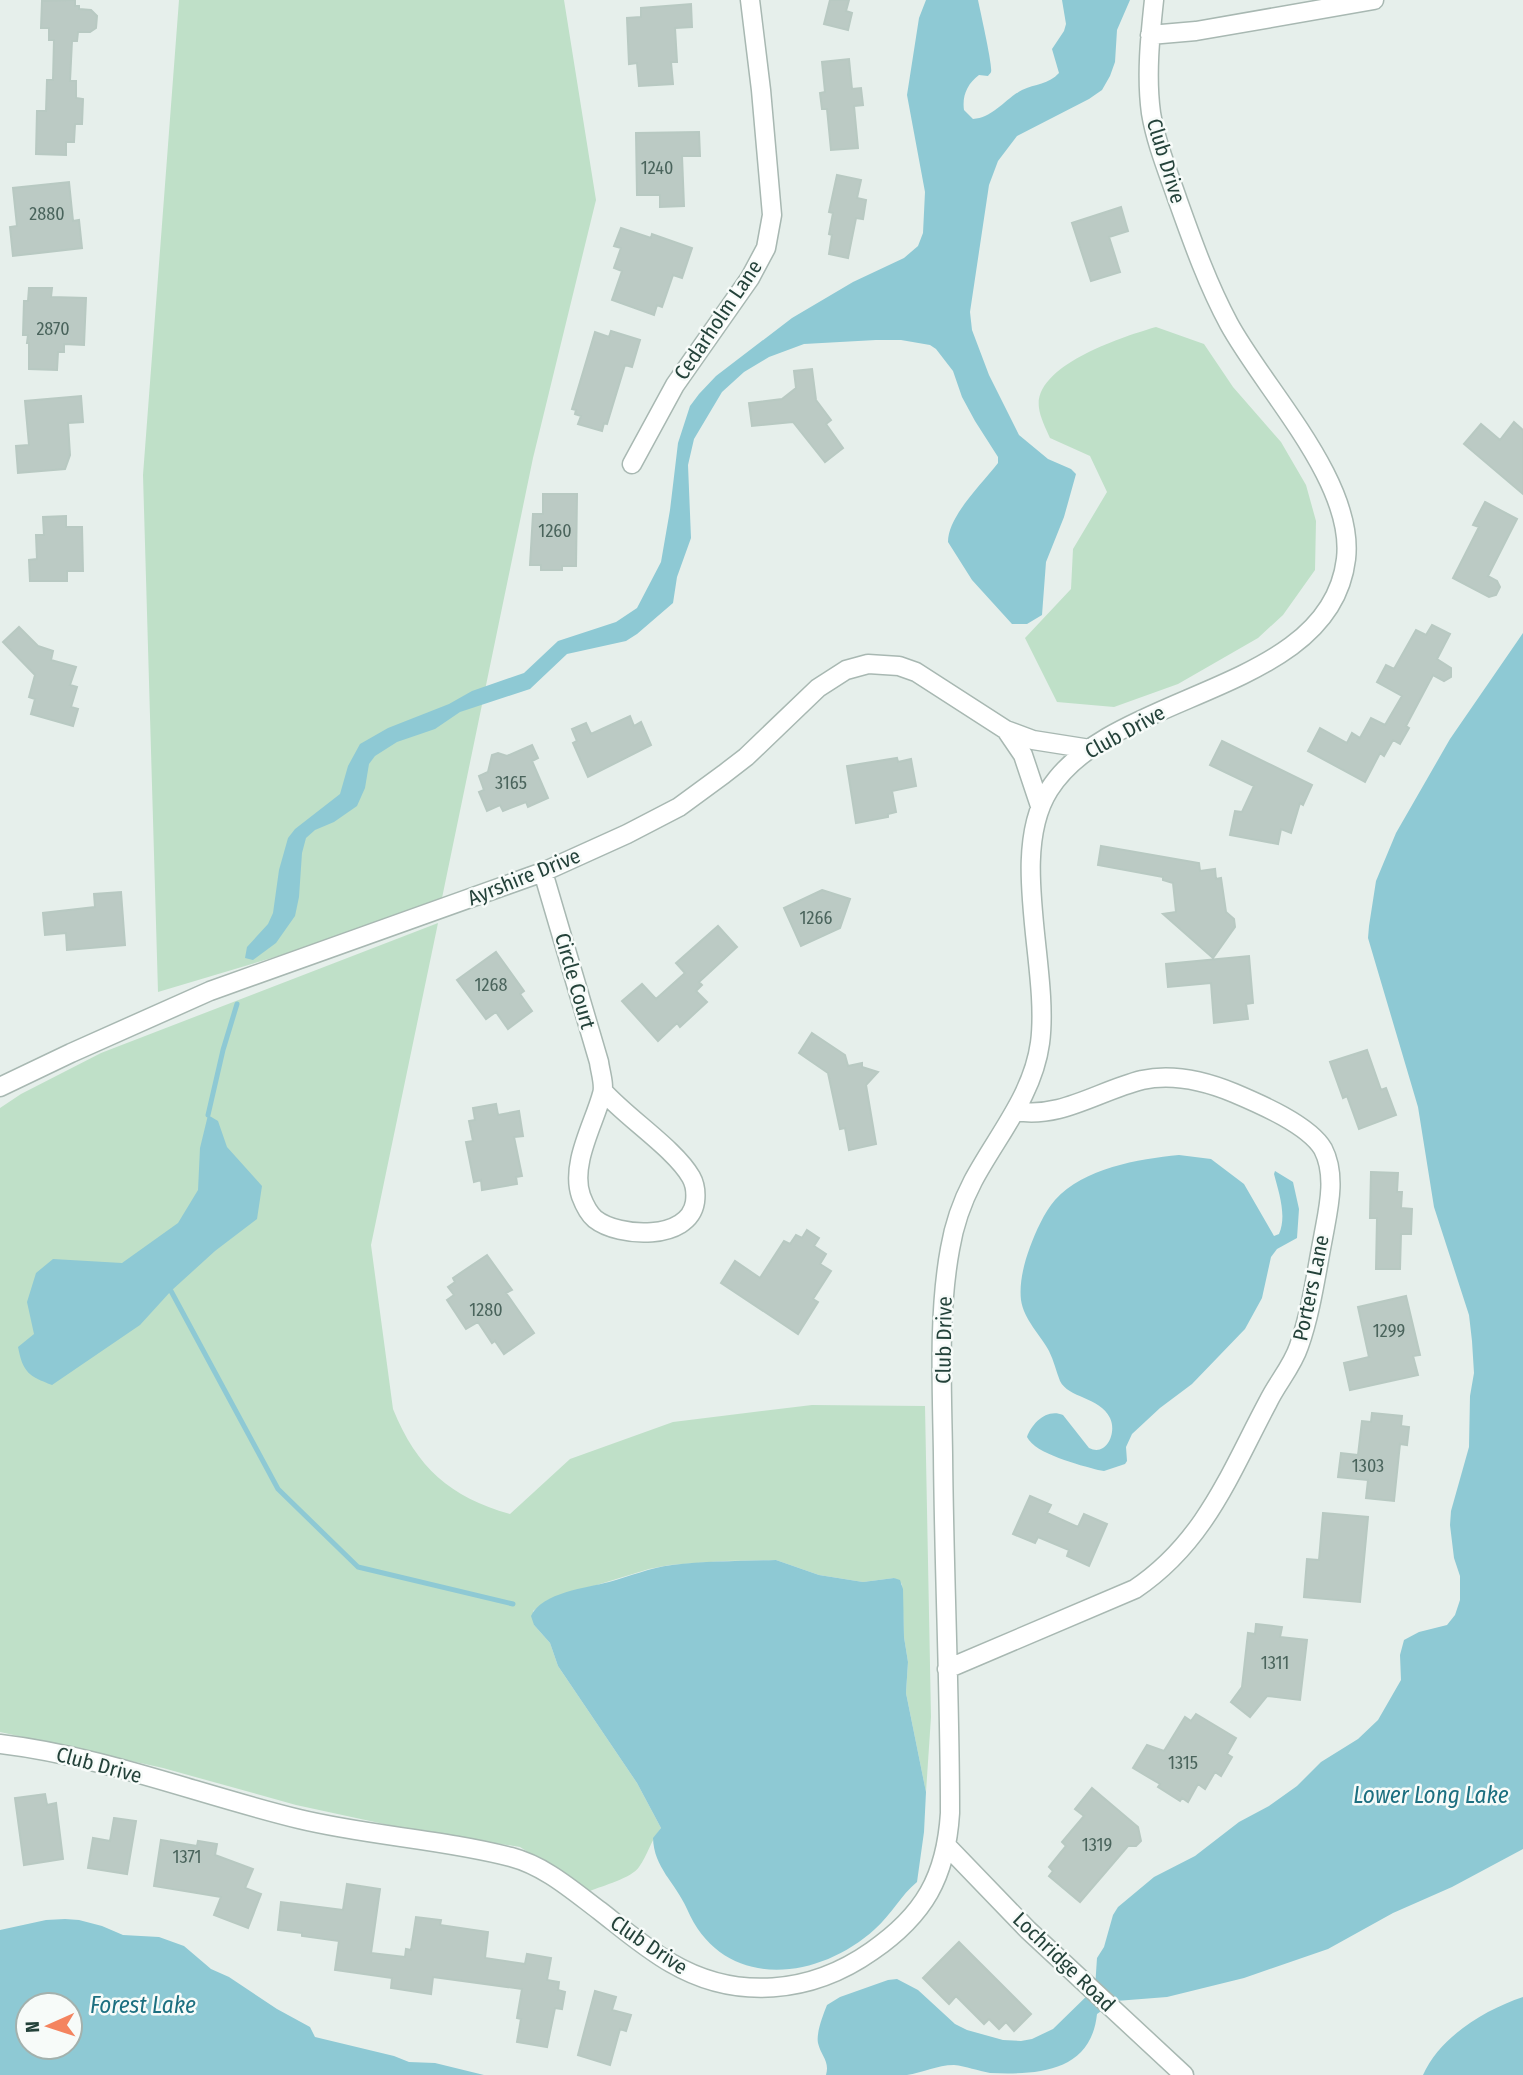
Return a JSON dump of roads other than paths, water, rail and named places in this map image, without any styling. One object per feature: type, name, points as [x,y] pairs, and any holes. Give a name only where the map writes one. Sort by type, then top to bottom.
[{"type":"street","name":"Cedarholm Lane","points":[[632,464],[675,385],[750,278],[766,248],[772,215],[750,0]]},
{"type":"street","name":"Club Drive","points":[[0,1744],[44,1750],[304,1820],[349,1830],[488,1852],[523,1861],[559,1880],[671,1963],[709,1981],[749,1989],[770,1989],[811,1982],[852,1964],[886,1942],[910,1919],[930,1893],[941,1870],[947,1846],[950,1814],[943,1428],[944,1310],[949,1252],[966,1198],[1015,1111],[1031,1078],[1040,1049],[1041,980],[1031,870],[1033,832],[1040,806],[1060,775],[1090,749],[1136,723],[1247,673],[1282,653],[1308,631],[1326,609],[1342,578],[1346,555],[1345,523],[1330,482],[1227,320],[1207,277],[1158,142],[1149,93],[1150,35],[1154,0]]},
{"type":"street","points":[[1150,35],[1196,31],[1374,0]]},
{"type":"street","name":"Ayrshire Drive","points":[[0,1087],[210,991],[543,872],[636,830],[695,796],[746,757],[818,688],[846,670],[881,664],[899,666],[916,672],[1006,730],[1033,740],[1090,749]]},
{"type":"street","name":"Ayrshire Drive","points":[[1006,730],[1023,755],[1040,806]]},
{"type":"street","name":"Circle Court","points":[[543,872],[599,1062],[603,1091],[589,1130],[579,1172],[579,1192],[587,1210],[595,1218],[620,1230],[652,1232],[679,1226],[687,1221],[695,1206],[696,1195],[691,1177],[674,1157],[616,1106],[603,1091]]},
{"type":"street","name":"Porters Lane","points":[[947,1669],[1135,1589],[1153,1577],[1193,1536],[1219,1497],[1267,1402],[1298,1350],[1317,1271],[1330,1195],[1328,1161],[1322,1148],[1308,1133],[1258,1104],[1199,1080],[1161,1077],[1143,1080],[1064,1109],[1043,1113],[1015,1111]]},
{"type":"street","name":"Lochridge Road","points":[[947,1846],[1028,1930],[1184,2075]]},
{"type":"water","points":[[926,0],[978,0],[991,72],[988,76],[979,75],[966,91],[964,110],[973,119],[993,112],[1022,90],[1046,82],[1059,73],[1052,49],[1066,24],[1062,0],[1130,0],[1117,30],[1115,62],[1102,90],[1017,136],[998,161],[989,185],[970,312],[972,330],[989,375],[1019,435],[1048,459],[1076,474],[1064,517],[1046,562],[1042,615],[1027,624],[1012,624],[972,580],[948,542],[949,532],[960,511],[998,463],[998,457],[962,397],[953,371],[936,349],[930,345],[901,340],[876,340],[804,344],[769,357],[744,372],[722,392],[694,439],[688,465],[691,538],[677,577],[673,603],[626,641],[567,654],[530,689],[460,712],[435,729],[397,742],[375,756],[369,764],[365,788],[357,806],[306,838],[295,916],[276,943],[253,960],[245,958],[247,947],[268,924],[273,913],[279,870],[288,838],[295,829],[340,794],[348,766],[360,744],[388,728],[449,704],[472,691],[524,673],[558,641],[616,622],[637,608],[661,562],[678,443],[690,406],[699,394],[716,376],[792,318],[853,282],[904,258],[918,246],[923,233],[925,192],[907,95],[919,18]]},
{"type":"water","name":"Lower Long Lake","points":[[1523,633],[1523,1849],[1452,1887],[1393,1913],[1328,1949],[1244,1978],[1167,1997],[1116,2001],[1097,2014],[1093,2033],[1084,2048],[1073,2059],[1059,2066],[1026,2073],[990,2073],[954,2065],[907,2075],[826,2075],[826,2062],[818,2039],[827,2005],[840,1997],[888,1980],[897,1979],[918,1990],[955,2024],[967,2030],[1003,2040],[1021,2041],[1053,2029],[1095,1988],[1097,1958],[1104,1947],[1118,1907],[1154,1877],[1195,1856],[1239,1822],[1269,1806],[1297,1786],[1321,1762],[1358,1739],[1378,1720],[1401,1680],[1400,1655],[1404,1640],[1419,1632],[1447,1625],[1455,1615],[1460,1600],[1460,1576],[1454,1558],[1450,1525],[1451,1511],[1469,1447],[1470,1396],[1474,1373],[1469,1315],[1434,1207],[1418,1107],[1368,938],[1376,881],[1396,833],[1450,739]]},
{"type":"water","points":[[208,1115],[218,1121],[227,1147],[262,1186],[257,1219],[215,1251],[171,1291],[140,1325],[52,1385],[32,1376],[22,1363],[18,1347],[34,1334],[27,1302],[36,1273],[53,1259],[122,1263],[178,1223],[198,1190],[200,1148]]},
{"type":"water","points":[[1179,1155],[1211,1159],[1244,1184],[1274,1236],[1279,1234],[1282,1220],[1275,1171],[1293,1182],[1299,1209],[1297,1238],[1277,1249],[1271,1257],[1262,1298],[1245,1329],[1192,1384],[1132,1434],[1126,1447],[1125,1464],[1104,1471],[1059,1458],[1039,1449],[1027,1437],[1041,1418],[1057,1413],[1063,1415],[1089,1448],[1095,1450],[1101,1449],[1109,1442],[1112,1424],[1099,1406],[1064,1387],[1049,1351],[1025,1314],[1021,1287],[1032,1241],[1055,1200],[1081,1180],[1112,1167]]},
{"type":"water","points":[[776,1560],[819,1575],[863,1582],[894,1578],[900,1580],[903,1589],[904,1637],[908,1662],[906,1693],[926,1792],[917,1882],[875,1929],[852,1947],[826,1960],[799,1968],[772,1970],[747,1965],[723,1954],[703,1936],[657,1858],[653,1838],[661,1828],[637,1783],[558,1666],[550,1643],[534,1625],[531,1616],[545,1601],[555,1596],[656,1568],[698,1563]]},
{"type":"water","name":"Forest Lake","points":[[65,1919],[102,1926],[123,1935],[159,1937],[184,1946],[211,1969],[229,1977],[310,2027],[315,2037],[409,2062],[435,2063],[484,2075],[0,2075],[0,1930],[46,1920]]},
{"type":"water","points":[[1523,1997],[1523,2075],[1423,2075],[1440,2049],[1452,2037],[1493,2009]]},
{"type":"waterway","points":[[208,1115],[237,1004]]},
{"type":"waterway","points":[[171,1291],[278,1489],[358,1567],[513,1604]]}]
